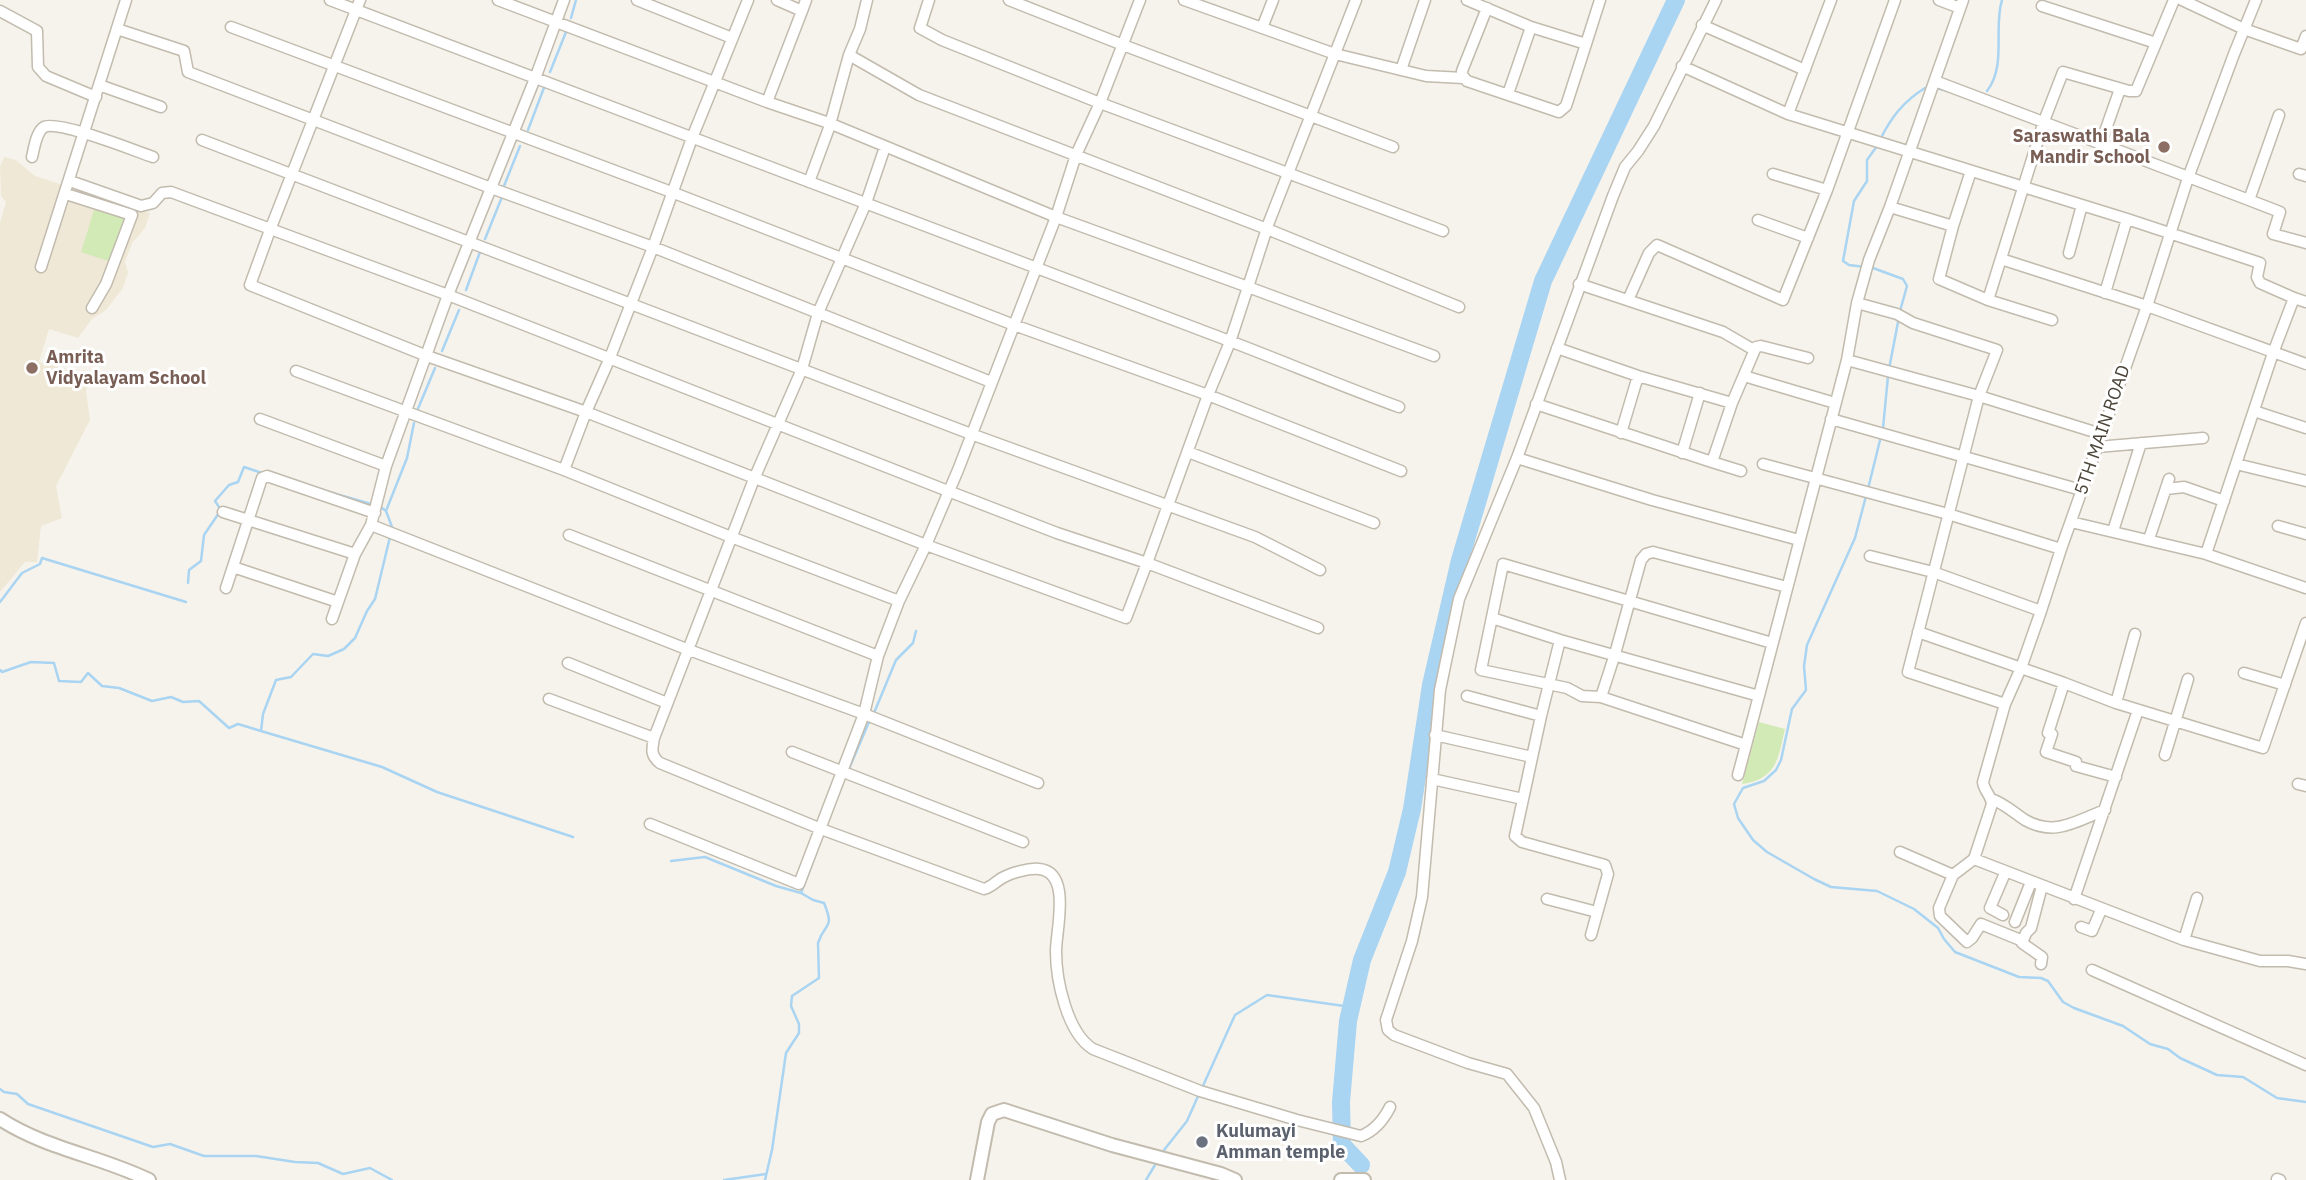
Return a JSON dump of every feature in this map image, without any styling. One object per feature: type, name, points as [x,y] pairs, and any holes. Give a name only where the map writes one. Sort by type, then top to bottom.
[{"type":"street","points":[[41,267],[126,0]]},
{"type":"street","points":[[330,0],[358,5],[692,138],[1399,407]]},
{"type":"street","points":[[498,0],[714,83],[828,123],[1056,217],[1434,356]]},
{"type":"street","points":[[332,619],[355,554],[371,525],[386,466],[448,295],[564,0]]},
{"type":"street","points":[[636,0],[732,38]]},
{"type":"street","points":[[564,470],[748,0]]},
{"type":"street","points":[[777,0],[802,11]]},
{"type":"street","points":[[767,102],[806,0]]},
{"type":"street","points":[[809,182],[829,128],[828,123],[867,0]]},
{"type":"street","points":[[929,0],[920,28],[942,40],[1100,103],[1443,231]]},
{"type":"street","points":[[1009,0],[1393,146]]},
{"type":"street","points":[[650,824],[799,884],[864,714],[878,656],[899,601],[958,470],[1056,217],[1076,155],[1100,103],[1140,0]]},
{"type":"street","points":[[1184,0],[1211,5],[1262,28],[1335,54],[1426,76],[1463,78],[1559,112],[1563,110],[1600,0]]},
{"type":"street","points":[[1262,28],[1273,0]]},
{"type":"street","points":[[1401,70],[1425,0]]},
{"type":"street","points":[[1467,0],[1531,27],[1586,44]]},
{"type":"street","points":[[1560,1180],[1556,1162],[1534,1108],[1507,1074],[1468,1063],[1394,1035],[1386,1026],[1412,941],[1422,897],[1440,690],[1459,599],[1517,458],[1579,284],[1625,167],[1654,125],[1716,0]]},
{"type":"street","points":[[1788,114],[1831,0]]},
{"type":"street","points":[[1628,300],[1649,253],[1657,245],[1783,300],[1827,190],[1895,0]]},
{"type":"street","points":[[1738,775],[1847,360],[1864,276],[1962,4],[1939,0]]},
{"type":"street","points":[[1989,300],[2044,121],[2063,72],[2136,91],[2174,0]]},
{"type":"street","points":[[2182,0],[2244,29],[2303,50],[2306,36]]},
{"type":"street","name":"5TH MAIN ROAD","points":[[1974,859],[1992,804],[1983,782],[2005,704],[2041,611],[2060,549],[2147,306],[2188,178],[2256,0]]},
{"type":"street","points":[[358,5],[250,285],[427,356],[586,412],[926,545],[1126,618],[1230,342],[1267,229],[1335,54],[1351,1]]},
{"type":"street","points":[[2042,6],[2156,43]]},
{"type":"street","points":[[1463,78],[1462,71],[1487,8]]},
{"type":"street","points":[[0,11],[37,31],[38,67],[41,72],[96,97]]},
{"type":"street","points":[[1702,25],[1805,70]]},
{"type":"street","points":[[231,27],[674,193],[1014,325],[1208,395],[1401,471]]},
{"type":"street","points":[[1508,94],[1531,27]]},
{"type":"street","points":[[117,29],[184,51],[188,72],[653,247],[991,382]]},
{"type":"street","points":[[849,55],[919,95],[1267,229],[1459,307]]},
{"type":"street","points":[[1682,66],[1788,114],[2260,263],[2256,277],[2260,284],[2306,302]]},
{"type":"street","points":[[1935,81],[2280,212],[2273,234],[2306,243]]},
{"type":"street","points":[[99,85],[161,107]]},
{"type":"street","points":[[2101,143],[2120,89]]},
{"type":"street","points":[[2249,200],[2279,115]]},
{"type":"street","points":[[32,157],[40,130],[45,127],[85,133],[153,157]]},
{"type":"street","points":[[202,140],[971,434],[1255,537],[1320,570]]},
{"type":"street","points":[[884,147],[866,204],[818,313],[802,369],[754,479],[667,703],[654,738],[651,750],[653,758],[821,829],[984,889],[990,888],[1003,877],[1030,869],[1042,869],[1051,874],[1057,883],[1061,906],[1056,950],[1057,970],[1071,1025],[1085,1044],[1200,1091],[1361,1136],[1375,1127],[1390,1107]]},
{"type":"street","points":[[1971,171],[1939,279],[1989,300],[2052,320]]},
{"type":"street","points":[[1773,174],[1827,190]]},
{"type":"street","points":[[70,181],[141,206],[153,203],[162,193],[171,192],[448,295],[1058,533],[1147,563],[1318,628]]},
{"type":"street","points":[[66,194],[132,215],[106,284],[92,308]]},
{"type":"street","points":[[2069,253],[2082,205]]},
{"type":"street","points":[[1890,207],[1953,226]]},
{"type":"street","points":[[2105,293],[2127,219]]},
{"type":"street","points":[[1758,220],[1808,238]]},
{"type":"street","points":[[2001,259],[2147,306],[2306,364]]},
{"type":"street","points":[[1579,284],[1723,332],[1754,350]]},
{"type":"street","points":[[2206,554],[2294,298]]},
{"type":"street","points":[[1857,303],[1897,314],[1913,323],[1997,350],[1979,396],[1908,672],[2005,704]]},
{"type":"street","points":[[1712,462],[1731,403],[1754,350],[1761,346],[1808,358]]},
{"type":"street","points":[[1558,348],[1638,376],[1731,403]]},
{"type":"street","points":[[1847,360],[1979,396],[2101,434]]},
{"type":"street","points":[[296,371],[564,470],[899,601]]},
{"type":"street","points":[[1621,433],[1638,376]]},
{"type":"street","points":[[1744,376],[1835,403]]},
{"type":"street","points":[[1682,453],[1700,393]]},
{"type":"street","points":[[1536,404],[1741,471]]},
{"type":"street","points":[[2254,411],[2306,428]]},
{"type":"street","points":[[260,419],[386,466]]},
{"type":"street","points":[[1831,419],[2081,490]]},
{"type":"street","points":[[2097,447],[2203,438]]},
{"type":"street","points":[[2113,531],[2141,443]]},
{"type":"street","points":[[1188,452],[1374,523]]},
{"type":"street","points":[[1517,458],[1652,500],[1799,540]]},
{"type":"street","points":[[1763,464],[1948,514],[2060,549]]},
{"type":"street","points":[[2236,464],[2306,481]]},
{"type":"street","points":[[226,588],[262,478],[267,476],[375,513]]},
{"type":"street","points":[[2149,539],[2168,484],[2224,501]]},
{"type":"street","points":[[223,512],[355,554]]},
{"type":"street","points":[[2071,522],[2206,554],[2306,588]]},
{"type":"street","points":[[371,525],[1038,783]]},
{"type":"street","points":[[2278,526],[2306,534]]},
{"type":"street","points":[[569,536],[878,656]]},
{"type":"street","points":[[1601,697],[1641,560],[1646,554],[1653,552],[1787,587]]},
{"type":"street","points":[[1870,556],[1933,572],[2041,611]]},
{"type":"street","points":[[1746,745],[1601,697],[1582,696],[1567,688],[1481,670],[1503,564],[1772,643]]},
{"type":"street","points":[[233,567],[338,602]]},
{"type":"street","points":[[1492,618],[1759,696]]},
{"type":"street","points":[[1918,632],[2116,703],[2263,748],[2306,624]]},
{"type":"street","points":[[2116,703],[2135,634]]},
{"type":"street","points":[[1560,640],[1515,836],[1517,839],[1605,865],[1608,874],[1591,935]]},
{"type":"street","points":[[568,663],[667,703]]},
{"type":"street","points":[[2244,673],[2285,685]]},
{"type":"street","points":[[2165,755],[2188,679]]},
{"type":"street","points":[[2064,683],[2048,733],[2052,734],[2046,752],[2076,762],[2076,766],[2116,777]]},
{"type":"street","points":[[1467,696],[1541,716]]},
{"type":"street","points":[[549,699],[654,738]]},
{"type":"street","points":[[2074,899],[2138,710]]},
{"type":"street","points":[[1435,735],[1532,757]]},
{"type":"street","points":[[792,752],[1023,842]]},
{"type":"street","points":[[1432,779],[1523,799]]},
{"type":"street","points":[[1992,799],[2026,820],[2047,829],[2057,828],[2105,810]]},
{"type":"street","points":[[1900,852],[1953,875]]},
{"type":"street","points":[[2041,964],[2042,957],[2024,945],[2023,941],[1981,924],[1967,942],[1940,916],[1939,908],[1953,875],[1974,859],[2183,940],[2260,961],[2306,964]]},
{"type":"street","points":[[2003,915],[1990,908],[2005,873]]},
{"type":"street","points":[[2015,922],[2036,884]]},
{"type":"street","points":[[2023,941],[2031,928],[2036,884]]},
{"type":"street","points":[[2183,940],[2197,898]]},
{"type":"street","points":[[1547,899],[1597,912]]},
{"type":"street","points":[[2081,927],[2092,931],[2101,910]]},
{"type":"street","points":[[2092,970],[2306,1065]]},
{"type":"street","points":[[977,1180],[988,1122],[992,1114],[1004,1110],[1112,1145],[1235,1180]]},
{"type":"street","points":[[0,1119],[20,1133],[149,1180]]},
{"type":"street","points":[[1341,1180],[1364,1180]]},
{"type":"shaded area","name":"Amrita Vidyalayam School","points":[[4,157],[16,160],[35,176],[150,213],[145,228],[132,243],[125,262],[128,272],[123,288],[106,310],[92,319],[78,338],[49,329],[39,362],[90,375],[86,391],[90,420],[56,486],[62,518],[41,526],[37,562],[25,562],[0,592],[0,223],[6,202],[1,196],[0,167]]},
{"type":"green space","points":[[95,207],[125,217],[111,262],[81,252]]},
{"type":"green space","points":[[1759,722],[1785,729],[1778,758],[1762,778],[1742,784]]},
{"type":"waterway","points":[[571,18],[576,0]]},
{"type":"waterway","points":[[1361,1165],[1342,1145],[1341,1102],[1348,1021],[1362,960],[1397,872],[1412,809],[1431,685],[1460,560],[1543,281],[1676,0]]},
{"type":"waterway","points":[[1987,91],[1997,70],[2002,0]]},
{"type":"waterway","points":[[550,72],[566,32]]},
{"type":"waterway","points":[[528,130],[545,85]]},
{"type":"waterway","points":[[1880,140],[1899,110],[1925,88]]},
{"type":"waterway","points":[[1936,88],[1955,93]]},
{"type":"waterway","points":[[504,186],[520,146]]},
{"type":"waterway","points":[[1877,146],[1867,160],[1867,181],[1854,201],[1843,261],[1849,265],[1873,268],[1903,279],[1907,286],[1900,311]]},
{"type":"waterway","points":[[485,239],[502,197]]},
{"type":"waterway","points":[[466,290],[480,252]]},
{"type":"waterway","points":[[442,351],[459,310]]},
{"type":"waterway","points":[[1889,369],[1899,317]]},
{"type":"waterway","points":[[417,411],[435,368]]},
{"type":"waterway","points":[[1868,489],[1883,428],[1888,376]]},
{"type":"waterway","points":[[386,511],[407,458],[414,423]]},
{"type":"waterway","points":[[188,583],[189,570],[201,561],[204,535],[221,510],[215,501],[229,485],[238,482],[244,467],[262,473]]},
{"type":"waterway","points":[[329,492],[371,504]]},
{"type":"waterway","points":[[1866,496],[1855,538],[1807,645],[1804,666],[1806,690],[1792,709],[1781,760],[1776,770],[1764,781],[1743,788],[1734,804],[1738,818],[1753,840],[1767,852],[1831,887],[1877,891],[1914,909],[1938,928],[1955,952],[2019,977],[2048,981],[2063,1002],[2123,1026],[2150,1044],[2168,1049],[2180,1058],[2217,1075],[2243,1077],[2277,1098],[2306,1102]]},
{"type":"waterway","points":[[382,508],[386,511],[392,527]]},
{"type":"waterway","points":[[0,670],[2,672],[31,662],[54,663],[59,681],[81,682],[88,673],[102,686],[119,688],[152,701],[171,697],[183,702],[199,701],[229,728],[238,724],[261,731],[263,714],[276,680],[291,677],[313,654],[328,656],[344,649],[355,638],[375,599],[390,537]]},
{"type":"waterway","points":[[0,602],[22,573],[40,564],[42,558],[186,602]]},
{"type":"waterway","points":[[874,713],[896,660],[913,643],[916,631]]},
{"type":"waterway","points":[[848,771],[869,722]]},
{"type":"waterway","points":[[261,731],[382,767],[437,792],[573,837]]},
{"type":"waterway","points":[[801,893],[816,853]]},
{"type":"waterway","points":[[671,861],[705,857],[824,903],[829,918],[818,943],[819,978],[792,996],[791,1006],[799,1024],[799,1033],[786,1053],[765,1180]]},
{"type":"waterway","points":[[1202,1088],[1235,1015],[1267,995],[1351,1007]]},
{"type":"waterway","points":[[0,1089],[17,1094],[28,1104],[153,1147],[170,1144],[204,1156],[256,1156],[318,1163],[343,1174],[370,1168],[392,1180]]},
{"type":"waterway","points":[[1164,1150],[1187,1121],[1199,1094]]},
{"type":"waterway","points":[[1146,1180],[1155,1165]]},
{"type":"waterway","points":[[724,1180],[766,1174]]},
{"type":"place","name":"Saraswathi Bala Mandir School","points":[[2164,147]]},
{"type":"place","name":"Amrita Vidyalayam School","points":[[32,368]]},
{"type":"place","name":"Kulumayi Amman temple","points":[[1202,1142]]}]
